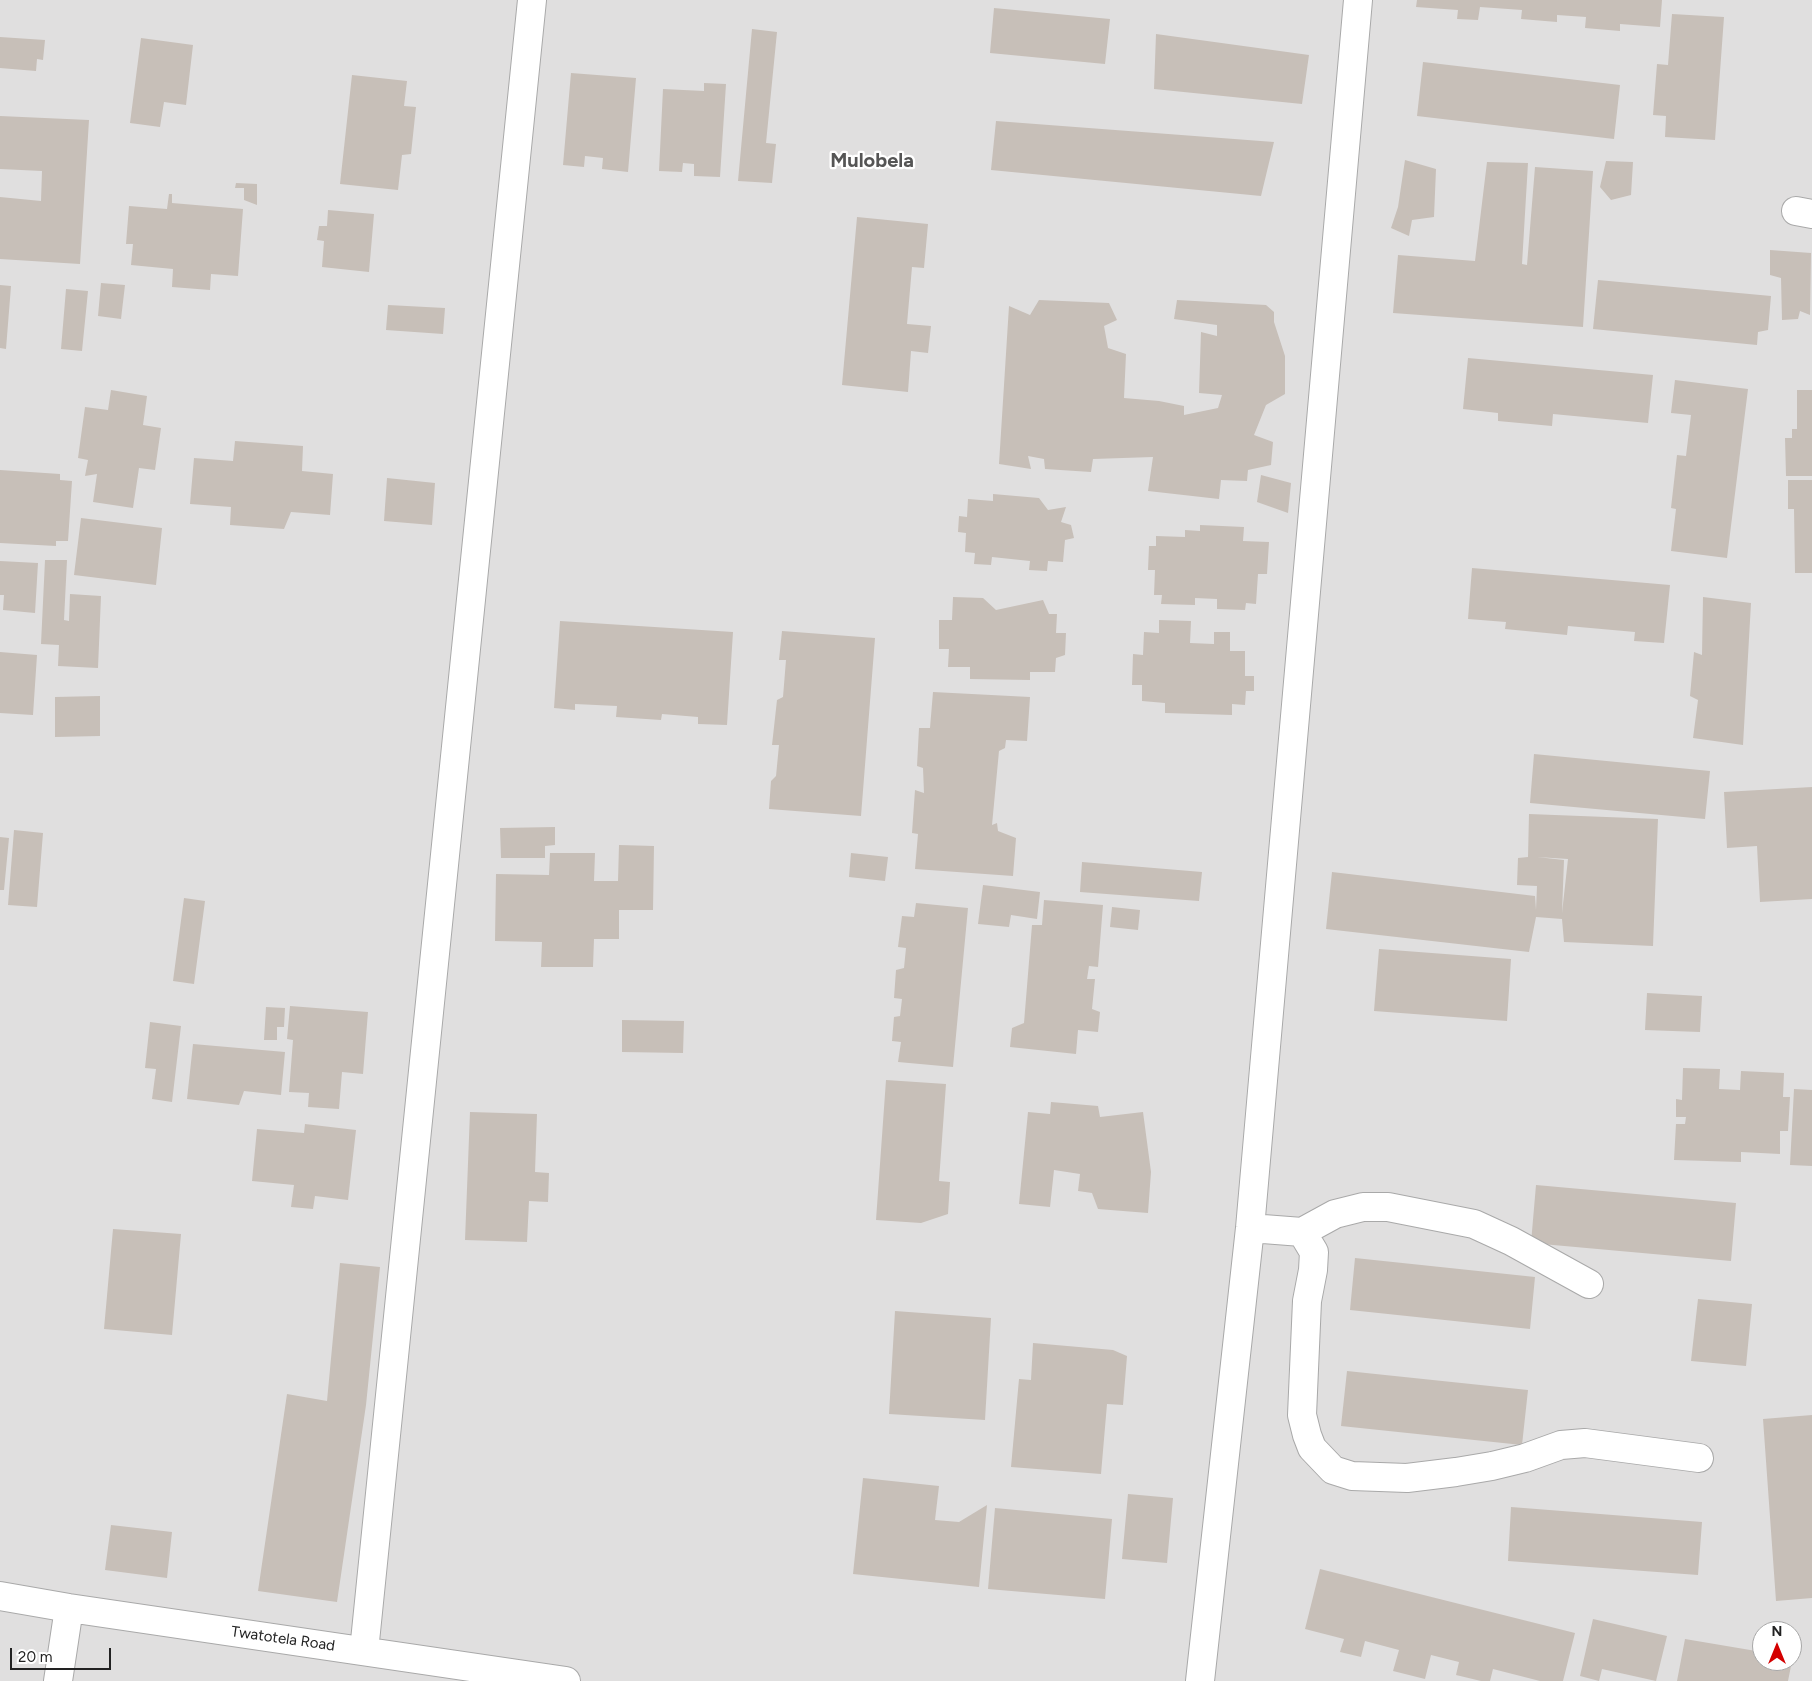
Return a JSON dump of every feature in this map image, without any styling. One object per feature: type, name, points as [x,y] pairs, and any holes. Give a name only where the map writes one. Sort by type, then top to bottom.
[{"type":"street","points":[[364,1651],[532,0]]},
{"type":"street","points":[[1200,1681],[1250,1228],[1358,0]]},
{"type":"street","points":[[1250,1228],[1302,1232],[1335,1214],[1362,1207],[1396,1209],[1474,1224],[1511,1241],[1589,1284]]},
{"type":"street","points":[[1302,1232],[1314,1252],[1313,1270],[1307,1301],[1302,1415],[1312,1448],[1333,1470],[1352,1476],[1408,1478],[1492,1466],[1525,1458],[1561,1445],[1585,1443],[1699,1458]]},
{"type":"street","name":"Twatotela Road","points":[[0,1596],[69,1608],[566,1681]]},
{"type":"street","points":[[58,1681],[69,1608]]},
{"type":"shaded area","points":[[0,0],[1812,0],[1812,1681],[0,1681]]},
{"type":"building","points":[[1417,0],[1662,0],[1660,27],[1620,24],[1620,31],[1585,28],[1586,17],[1557,15],[1557,22],[1521,19],[1522,10],[1480,7],[1478,20],[1457,19],[1458,10],[1416,7]]},
{"type":"building","points":[[994,8],[1110,19],[1105,64],[990,53]]},
{"type":"building","points":[[1672,14],[1724,17],[1715,140],[1665,137],[1666,116],[1653,115],[1657,64],[1668,65]]},
{"type":"building","points":[[752,29],[777,32],[766,143],[776,144],[772,183],[738,181]]},
{"type":"building","points":[[1156,34],[1309,55],[1302,104],[1154,89]]},
{"type":"building","points":[[0,37],[45,40],[43,60],[37,59],[36,71],[0,68]]},
{"type":"building","points":[[141,38],[193,45],[186,105],[164,102],[160,127],[130,123]]},
{"type":"building","points":[[1423,62],[1620,85],[1614,139],[1417,116]]},
{"type":"building","points":[[571,73],[636,78],[628,172],[602,169],[603,158],[585,156],[584,167],[563,165]]},
{"type":"building","points":[[352,75],[407,81],[404,106],[416,107],[411,154],[402,155],[398,190],[340,184]]},
{"type":"building","points":[[704,83],[726,84],[720,177],[694,176],[694,164],[683,163],[682,172],[659,171],[663,89],[704,91]]},
{"type":"building","points":[[0,116],[89,120],[80,264],[0,259],[0,197],[41,201],[42,171],[0,169]]},
{"type":"building","points":[[996,121],[1274,142],[1261,196],[991,170]]},
{"type":"building","points":[[1405,160],[1436,169],[1434,217],[1412,220],[1409,236],[1391,228],[1398,207]]},
{"type":"building","points":[[1606,161],[1633,162],[1631,195],[1611,200],[1600,187]]},
{"type":"building","points":[[1487,162],[1528,163],[1522,264],[1527,265],[1535,167],[1593,171],[1583,327],[1393,313],[1398,255],[1475,261]]},
{"type":"building","points":[[236,183],[257,184],[257,205],[244,200],[244,188],[235,188]]},
{"type":"building","points":[[169,194],[172,194],[172,203],[243,209],[238,276],[211,274],[210,290],[172,287],[173,269],[131,265],[133,244],[126,244],[129,206],[167,209]]},
{"type":"building","points":[[328,210],[374,214],[369,272],[322,267],[324,241],[317,240],[319,226],[327,226]]},
{"type":"building","points":[[857,217],[928,224],[924,268],[912,267],[907,324],[931,326],[928,353],[911,351],[908,392],[842,385]]},
{"type":"building","points":[[1770,250],[1811,253],[1810,315],[1800,311],[1798,319],[1782,320],[1781,278],[1770,275]]},
{"type":"building","points":[[1598,280],[1771,296],[1768,330],[1758,332],[1757,345],[1593,329]]},
{"type":"building","points":[[101,283],[125,285],[121,319],[98,316]]},
{"type":"building","points":[[0,285],[11,286],[6,349],[0,348]]},
{"type":"building","points":[[66,289],[88,291],[82,351],[61,349]]},
{"type":"building","points":[[1039,300],[1109,303],[1117,320],[1104,326],[1108,348],[1126,354],[1124,398],[1159,401],[1184,406],[1184,415],[1218,408],[1222,395],[1199,393],[1201,332],[1217,336],[1217,325],[1174,319],[1177,300],[1266,305],[1274,312],[1274,322],[1285,356],[1285,394],[1266,405],[1254,435],[1273,442],[1271,465],[1248,470],[1247,481],[1221,480],[1219,499],[1148,491],[1153,457],[1093,459],[1091,472],[1045,469],[1044,459],[1028,456],[1031,469],[999,464],[1009,306],[1030,315]]},
{"type":"building","points":[[388,305],[445,308],[443,334],[386,330]]},
{"type":"building","points":[[1468,358],[1653,375],[1648,423],[1553,414],[1552,426],[1498,421],[1498,413],[1463,409]]},
{"type":"building","points":[[1675,380],[1748,389],[1727,558],[1671,551],[1676,509],[1671,508],[1677,455],[1686,456],[1691,415],[1671,413]]},
{"type":"building","points":[[111,390],[147,396],[143,425],[161,428],[155,470],[139,468],[133,508],[93,502],[97,474],[85,476],[88,460],[78,458],[85,407],[108,410]]},
{"type":"building","points":[[1797,390],[1812,390],[1812,476],[1786,476],[1785,438],[1792,438],[1792,429],[1797,429]]},
{"type":"building","points":[[235,441],[303,446],[302,471],[333,474],[330,515],[291,512],[284,529],[230,525],[231,507],[190,504],[194,458],[233,461]]},
{"type":"building","points":[[0,470],[60,474],[60,480],[72,481],[68,541],[56,541],[56,546],[0,543]]},
{"type":"building","points":[[1261,475],[1291,483],[1288,513],[1257,502]]},
{"type":"building","points":[[387,478],[435,483],[432,525],[384,521]]},
{"type":"building","points":[[1788,480],[1812,480],[1812,573],[1795,573],[1794,509],[1788,509]]},
{"type":"building","points":[[993,494],[1039,498],[1048,510],[1066,507],[1061,522],[1071,525],[1074,538],[1065,540],[1063,562],[1048,561],[1047,571],[1029,570],[1030,561],[992,557],[991,565],[974,564],[975,553],[965,552],[966,533],[958,532],[959,516],[967,517],[968,499],[993,501]]},
{"type":"building","points":[[81,518],[162,528],[156,585],[74,575]]},
{"type":"building","points":[[1200,525],[1244,527],[1243,541],[1269,542],[1267,574],[1258,574],[1256,604],[1246,603],[1245,610],[1217,609],[1217,599],[1195,598],[1195,605],[1161,604],[1162,595],[1154,595],[1155,570],[1148,570],[1149,546],[1156,546],[1156,536],[1185,537],[1185,530],[1200,531]]},
{"type":"building","points":[[45,560],[67,560],[64,620],[69,621],[70,594],[101,596],[98,668],[58,666],[59,645],[41,644]]},
{"type":"building","points":[[0,561],[38,563],[35,613],[3,610],[4,595],[0,595]]},
{"type":"building","points":[[1472,568],[1670,585],[1664,643],[1634,641],[1635,632],[1568,626],[1567,635],[1505,629],[1506,622],[1468,619]]},
{"type":"building","points":[[953,597],[983,598],[996,610],[1043,600],[1049,614],[1057,614],[1056,633],[1066,633],[1065,655],[1056,658],[1055,672],[1030,672],[1030,680],[970,679],[970,667],[948,667],[949,649],[939,649],[939,620],[952,620]]},
{"type":"building","points":[[1703,597],[1751,603],[1743,745],[1693,738],[1698,700],[1690,696],[1694,652],[1702,655]]},
{"type":"building","points":[[1159,620],[1191,621],[1190,643],[1214,644],[1214,632],[1230,632],[1230,651],[1245,651],[1245,676],[1254,676],[1254,691],[1246,691],[1245,705],[1232,704],[1232,715],[1165,713],[1165,703],[1142,701],[1142,685],[1132,685],[1133,654],[1143,655],[1144,632],[1159,633]]},
{"type":"building","points":[[560,621],[733,632],[727,725],[698,724],[698,717],[662,714],[661,720],[616,717],[617,706],[575,704],[575,710],[554,708]]},
{"type":"building","points":[[782,631],[875,638],[861,816],[769,809],[771,781],[776,776],[779,745],[772,745],[777,700],[783,697],[786,660],[779,660]]},
{"type":"building","points":[[0,652],[37,655],[33,715],[0,713]]},
{"type":"building","points":[[933,692],[1030,697],[1027,741],[1006,740],[1005,748],[999,751],[992,825],[997,823],[998,831],[1016,838],[1013,876],[915,869],[918,834],[912,833],[915,790],[924,793],[923,768],[917,766],[919,728],[930,728]]},
{"type":"building","points":[[100,696],[100,736],[55,737],[55,697]]},
{"type":"building","points":[[1534,754],[1710,771],[1705,819],[1530,803]]},
{"type":"building","points":[[1812,787],[1812,899],[1760,902],[1757,846],[1727,848],[1724,792]]},
{"type":"building","points":[[1529,814],[1658,819],[1653,946],[1564,942],[1562,919],[1536,917],[1529,952],[1326,929],[1332,872],[1535,896],[1536,910],[1537,886],[1517,885],[1518,858],[1528,857]],"holes":[[[1537,857],[1568,859],[1562,913],[1564,860]]]},
{"type":"building","points":[[555,827],[555,845],[545,846],[545,858],[501,858],[500,828]]},
{"type":"building","points":[[14,830],[43,833],[37,907],[8,905]]},
{"type":"building","points":[[0,837],[9,838],[4,890],[0,890]]},
{"type":"building","points":[[619,845],[654,846],[653,910],[619,910],[619,939],[594,939],[593,967],[541,967],[542,942],[495,941],[496,874],[549,875],[550,853],[595,853],[594,881],[618,881]]},
{"type":"building","points":[[851,853],[888,857],[885,881],[849,877]]},
{"type":"building","points":[[1082,862],[1202,872],[1199,901],[1080,892]]},
{"type":"building","points":[[983,885],[1040,892],[1037,919],[1011,915],[1009,927],[978,924]]},
{"type":"building","points":[[184,898],[205,901],[194,984],[173,981]]},
{"type":"building","points":[[1044,900],[1103,905],[1098,967],[1089,966],[1087,979],[1095,979],[1092,1009],[1100,1012],[1098,1032],[1078,1030],[1076,1054],[1010,1047],[1012,1028],[1024,1023],[1032,925],[1042,925]]},
{"type":"building","points":[[916,903],[968,908],[953,1067],[898,1062],[901,1042],[892,1041],[894,1017],[900,1016],[902,999],[894,998],[896,970],[904,968],[906,948],[898,947],[902,916],[914,917]]},
{"type":"building","points":[[1112,907],[1140,910],[1138,930],[1110,927]]},
{"type":"building","points":[[1379,949],[1511,959],[1507,1021],[1374,1011]]},
{"type":"building","points":[[1647,993],[1702,996],[1700,1032],[1645,1030]]},
{"type":"building","points":[[290,1006],[368,1012],[363,1074],[342,1072],[339,1109],[308,1107],[309,1093],[289,1092],[293,1040],[287,1039]]},
{"type":"building","points":[[266,1007],[285,1008],[284,1027],[277,1027],[277,1040],[264,1040]]},
{"type":"building","points":[[622,1020],[684,1021],[683,1053],[622,1052]]},
{"type":"building","points":[[150,1022],[181,1026],[172,1102],[152,1099],[156,1069],[145,1068]]},
{"type":"building","points":[[193,1044],[285,1052],[281,1095],[244,1091],[239,1105],[187,1099]]},
{"type":"building","points":[[1683,1068],[1720,1069],[1719,1089],[1740,1090],[1741,1071],[1784,1073],[1783,1097],[1790,1097],[1788,1131],[1780,1131],[1780,1154],[1741,1152],[1741,1162],[1674,1160],[1676,1124],[1685,1124],[1686,1117],[1676,1117],[1676,1099],[1682,1100]]},
{"type":"building","points":[[886,1080],[946,1084],[939,1181],[950,1182],[948,1214],[921,1223],[876,1220]]},
{"type":"building","points":[[1794,1089],[1812,1090],[1812,1166],[1790,1165]]},
{"type":"building","points":[[1051,1102],[1098,1106],[1100,1117],[1143,1112],[1151,1172],[1148,1213],[1098,1209],[1092,1193],[1078,1191],[1080,1174],[1054,1170],[1050,1207],[1019,1204],[1028,1112],[1050,1114]]},
{"type":"building","points":[[470,1112],[537,1114],[535,1172],[549,1173],[548,1202],[529,1201],[527,1242],[465,1240]]},
{"type":"building","points":[[305,1124],[356,1130],[348,1200],[315,1196],[313,1209],[291,1207],[294,1185],[252,1181],[257,1129],[304,1133]]},
{"type":"building","points":[[1536,1185],[1736,1203],[1731,1261],[1531,1243]]},
{"type":"building","points":[[113,1229],[181,1234],[172,1335],[104,1329]]},
{"type":"building","points":[[1355,1258],[1535,1277],[1530,1329],[1350,1310]]},
{"type":"building","points":[[340,1263],[380,1267],[366,1405],[337,1602],[258,1591],[287,1394],[327,1401]]},
{"type":"building","points":[[1698,1299],[1752,1304],[1746,1366],[1691,1361]]},
{"type":"building","points":[[895,1311],[991,1318],[985,1420],[889,1414]]},
{"type":"building","points":[[1033,1343],[1113,1350],[1127,1356],[1123,1405],[1107,1404],[1101,1474],[1011,1467],[1019,1379],[1031,1380]]},
{"type":"building","points":[[1347,1371],[1528,1390],[1522,1445],[1341,1426]]},
{"type":"building","points":[[1812,1415],[1812,1598],[1776,1601],[1763,1419]]},
{"type":"building","points":[[863,1478],[939,1486],[935,1520],[959,1522],[987,1505],[979,1587],[853,1574]]},
{"type":"building","points":[[1128,1494],[1173,1498],[1167,1563],[1122,1559]]},
{"type":"building","points":[[1511,1507],[1702,1522],[1698,1575],[1508,1561]]},
{"type":"building","points":[[995,1508],[1112,1519],[1105,1599],[988,1589]]},
{"type":"building","points":[[111,1525],[172,1532],[167,1578],[105,1570]]},
{"type":"building","points":[[1320,1569],[1575,1633],[1563,1681],[1540,1681],[1493,1669],[1490,1681],[1481,1681],[1456,1675],[1459,1662],[1431,1655],[1425,1679],[1393,1671],[1399,1650],[1365,1641],[1361,1657],[1340,1652],[1344,1639],[1305,1629]]},
{"type":"building","points":[[1593,1619],[1667,1636],[1656,1681],[1602,1669],[1599,1681],[1580,1676]]},
{"type":"building","points":[[1685,1639],[1752,1650],[1752,1671],[1790,1671],[1788,1681],[1677,1681]]},
{"type":"district","name":"Mulobela","points":[[872,161]]}]
